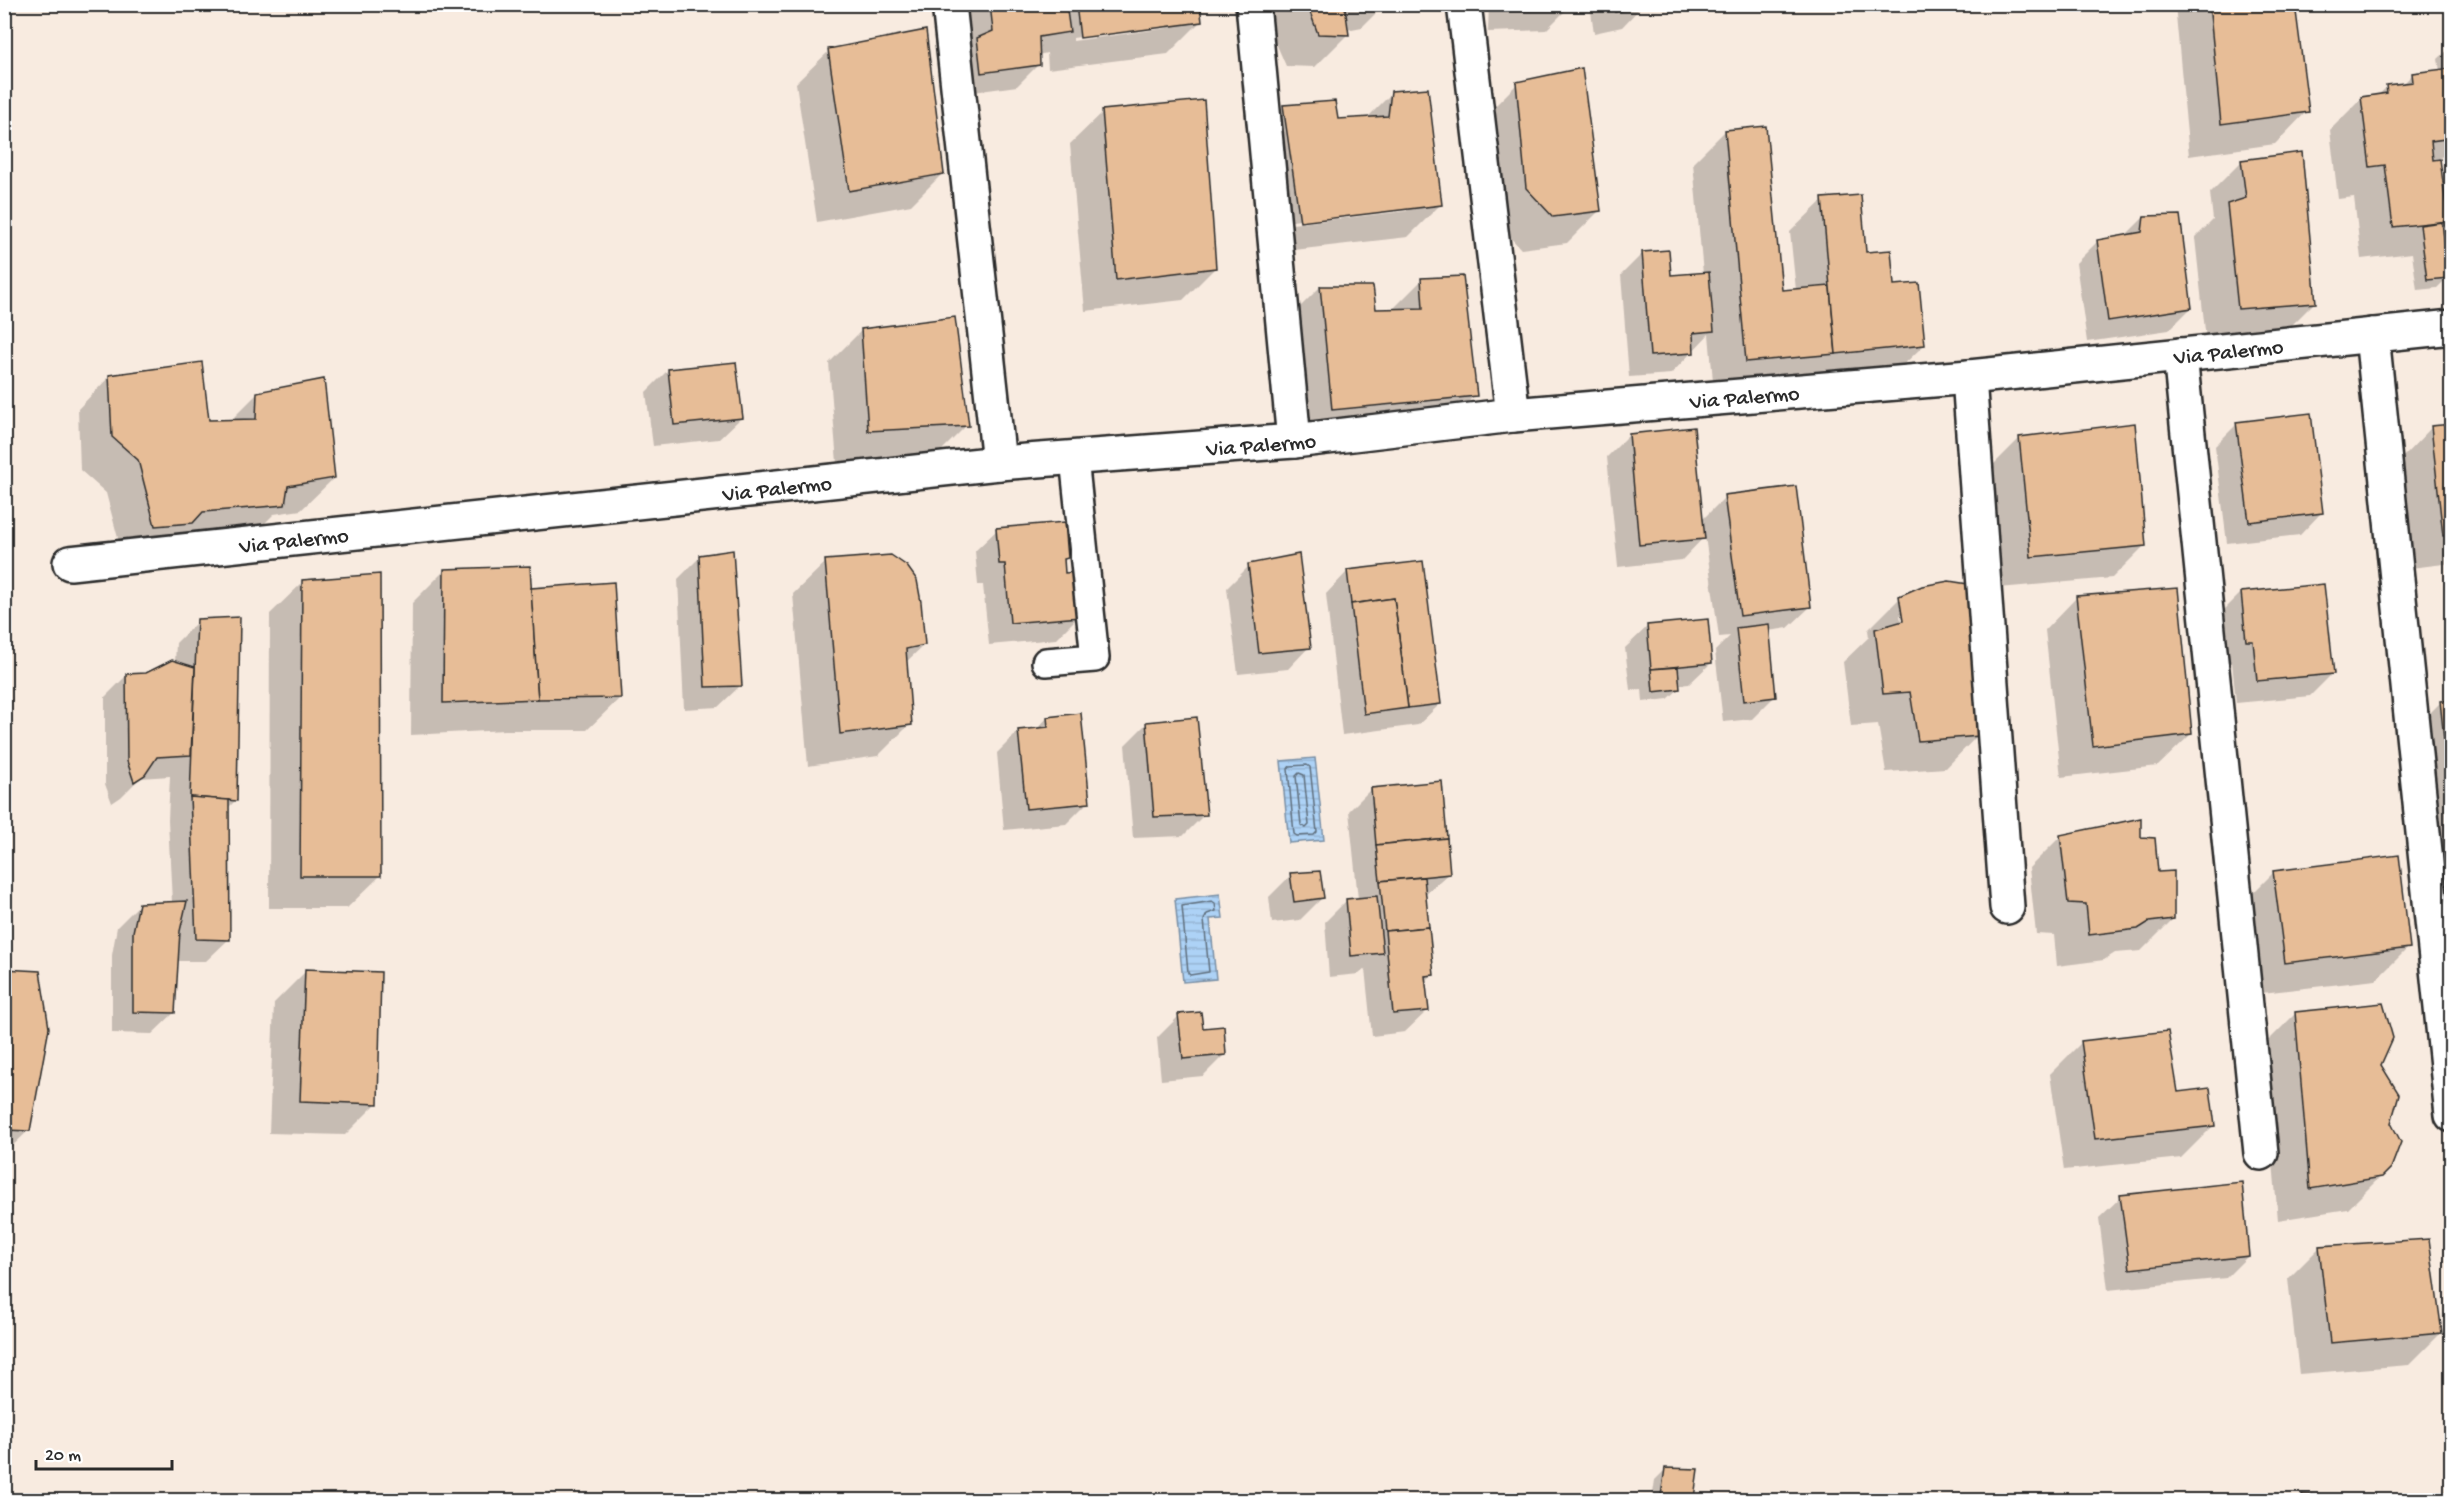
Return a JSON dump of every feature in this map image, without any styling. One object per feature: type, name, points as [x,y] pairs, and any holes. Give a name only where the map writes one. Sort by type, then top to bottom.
[{"type":"street","points":[[949,4],[999,463]]},
{"type":"street","points":[[1253,4],[1294,441]]},
{"type":"street","points":[[1464,4],[1513,415]]},
{"type":"street","name":"Via Palermo","points":[[70,563],[999,463],[1294,441],[1513,415],[1969,377],[2451,327]]},
{"type":"street","points":[[2372,335],[2451,1115]]},
{"type":"street","points":[[2180,355],[2261,1153]]},
{"type":"street","points":[[1969,377],[2007,907]]},
{"type":"lane","points":[[1046,662],[1095,658],[1074,458]]},
{"type":"water","points":[[1315,758],[1324,840],[1289,843],[1281,761]]},
{"type":"water","points":[[1220,894],[1223,918],[1210,919],[1216,979],[1183,982],[1175,899]]},
{"type":"building","points":[[990,4],[1066,4],[1070,32],[1039,37],[1040,65],[981,73],[977,38],[993,31]]},
{"type":"building","points":[[1076,4],[1200,4],[1202,22],[1080,38]]},
{"type":"building","points":[[1307,4],[1354,4],[1345,7],[1349,35],[1318,34]]},
{"type":"building","points":[[1510,4],[1569,4],[1570,9],[1510,11]]},
{"type":"building","points":[[1614,4],[1646,4],[1646,5],[1615,12]]},
{"type":"building","points":[[2209,4],[2295,4],[2309,112],[2221,124]]},
{"type":"building","points":[[926,30],[944,174],[849,191],[828,49]]},
{"type":"building","points":[[1582,68],[1601,211],[1553,217],[1526,188],[1516,82]]},
{"type":"building","points":[[2452,68],[2452,138],[2431,141],[2433,160],[2440,159],[2448,221],[2393,227],[2385,165],[2370,167],[2361,97],[2387,93],[2386,85],[2413,82],[2412,73]]},
{"type":"building","points":[[1428,88],[1442,205],[1300,222],[1283,105],[1335,101],[1338,119],[1388,116],[1391,91]]},
{"type":"building","points":[[1204,100],[1216,268],[1116,280],[1102,110]]},
{"type":"building","points":[[1766,126],[1782,290],[1830,286],[1836,354],[1746,362],[1725,130]]},
{"type":"building","points":[[2302,152],[2316,303],[2238,309],[2227,204],[2246,198],[2241,160]]},
{"type":"building","points":[[1861,195],[1866,252],[1891,250],[1894,285],[1919,283],[1925,345],[1836,354],[1822,198]]},
{"type":"building","points":[[2180,215],[2192,308],[2108,321],[2097,240],[2142,232],[2144,216]]},
{"type":"building","points":[[2442,222],[2449,278],[2427,280],[2420,225]]},
{"type":"building","points":[[1669,250],[1671,275],[1709,272],[1714,331],[1693,333],[1694,353],[1650,356],[1642,252]]},
{"type":"building","points":[[1463,276],[1477,396],[1332,410],[1320,286],[1373,286],[1376,309],[1423,308],[1421,278]]},
{"type":"building","points":[[955,317],[969,426],[868,431],[861,329]]},
{"type":"building","points":[[202,362],[209,420],[256,419],[257,392],[324,379],[335,478],[288,486],[285,505],[203,512],[193,523],[155,526],[138,460],[112,437],[109,375]]},
{"type":"building","points":[[736,362],[743,418],[674,425],[668,369]]},
{"type":"building","points":[[2311,413],[2323,513],[2249,522],[2236,422]]},
{"type":"building","points":[[2135,423],[2146,546],[2031,557],[2019,437]]},
{"type":"building","points":[[2452,424],[2452,535],[2443,536],[2431,426]]},
{"type":"building","points":[[1694,427],[1705,539],[1639,545],[1629,434]]},
{"type":"building","points":[[1796,486],[1811,607],[1740,616],[1724,495]]},
{"type":"building","points":[[1065,522],[1068,558],[1064,559],[1065,573],[1076,572],[1080,617],[1010,623],[1005,564],[999,564],[996,528]]},
{"type":"building","points":[[733,550],[742,686],[705,687],[699,555]]},
{"type":"building","points":[[1299,554],[1311,648],[1259,653],[1248,564]]},
{"type":"building","points":[[891,555],[907,566],[917,580],[921,602],[925,645],[906,649],[912,725],[840,734],[825,560]]},
{"type":"building","points":[[1423,561],[1441,704],[1408,708],[1394,598],[1351,604],[1347,570]]},
{"type":"building","points":[[530,566],[538,699],[443,703],[444,569]]},
{"type":"building","points":[[380,574],[381,876],[300,876],[302,580]]},
{"type":"building","points":[[1949,581],[1968,584],[1980,736],[1918,741],[1910,692],[1883,694],[1875,629],[1903,621],[1899,596],[1922,586]]},
{"type":"building","points":[[614,582],[621,698],[538,699],[531,588]]},
{"type":"building","points":[[2324,584],[2334,674],[2257,681],[2253,641],[2246,641],[2241,592]]},
{"type":"building","points":[[2178,588],[2192,734],[2093,746],[2076,596]]},
{"type":"building","points":[[1394,598],[1408,708],[1364,714],[1351,604]]},
{"type":"building","points":[[240,617],[237,801],[190,797],[197,619]]},
{"type":"building","points":[[1708,619],[1712,663],[1651,669],[1647,625]]},
{"type":"building","points":[[1769,624],[1776,697],[1744,701],[1736,628]]},
{"type":"building","points":[[172,660],[195,667],[191,755],[157,757],[145,775],[134,782],[127,761],[126,674],[146,673]]},
{"type":"building","points":[[1678,667],[1680,689],[1653,692],[1651,669]]},
{"type":"building","points":[[2452,700],[2452,815],[2440,701]]},
{"type":"building","points":[[1081,713],[1090,803],[1026,809],[1018,730],[1048,727],[1047,717]]},
{"type":"building","points":[[1197,717],[1207,815],[1154,817],[1146,722]]},
{"type":"building","points":[[1442,781],[1447,838],[1376,845],[1371,788]]},
{"type":"building","points":[[190,797],[229,800],[230,940],[196,939]]},
{"type":"building","points":[[2141,818],[2141,837],[2155,838],[2158,872],[2174,871],[2174,919],[2149,922],[2138,929],[2089,935],[2086,904],[2068,903],[2060,835]]},
{"type":"building","points":[[1447,838],[1450,874],[1380,881],[1376,845]]},
{"type":"building","points":[[2399,855],[2410,948],[2285,963],[2273,871]]},
{"type":"building","points":[[1320,871],[1324,898],[1294,902],[1290,873]]},
{"type":"building","points":[[1424,877],[1429,927],[1385,931],[1380,881]]},
{"type":"building","points":[[1377,896],[1383,953],[1351,956],[1346,899]]},
{"type":"building","points":[[187,901],[180,931],[175,1013],[133,1012],[133,932],[139,903]]},
{"type":"building","points":[[1429,927],[1434,975],[1425,976],[1429,1011],[1393,1014],[1385,931]]},
{"type":"building","points":[[4,969],[40,971],[49,1028],[30,1131],[4,1130]]},
{"type":"building","points":[[305,969],[381,972],[378,1104],[300,1101]]},
{"type":"building","points":[[2383,1003],[2393,1038],[2381,1065],[2399,1094],[2391,1123],[2401,1142],[2391,1168],[2382,1177],[2310,1189],[2295,1012]]},
{"type":"building","points":[[1201,1012],[1203,1028],[1224,1026],[1226,1055],[1183,1059],[1178,1014]]},
{"type":"building","points":[[2168,1031],[2178,1092],[2210,1088],[2215,1126],[2095,1139],[2081,1041]]},
{"type":"building","points":[[2242,1182],[2249,1256],[2130,1269],[2120,1195]]},
{"type":"building","points":[[2429,1239],[2442,1333],[2330,1343],[2319,1246]]},
{"type":"building","points":[[1665,1468],[1698,1469],[1694,1498],[1661,1496]]},
{"type":"building","points":[[2302,1494],[2333,1496],[2336,1500],[2302,1500]]}]
